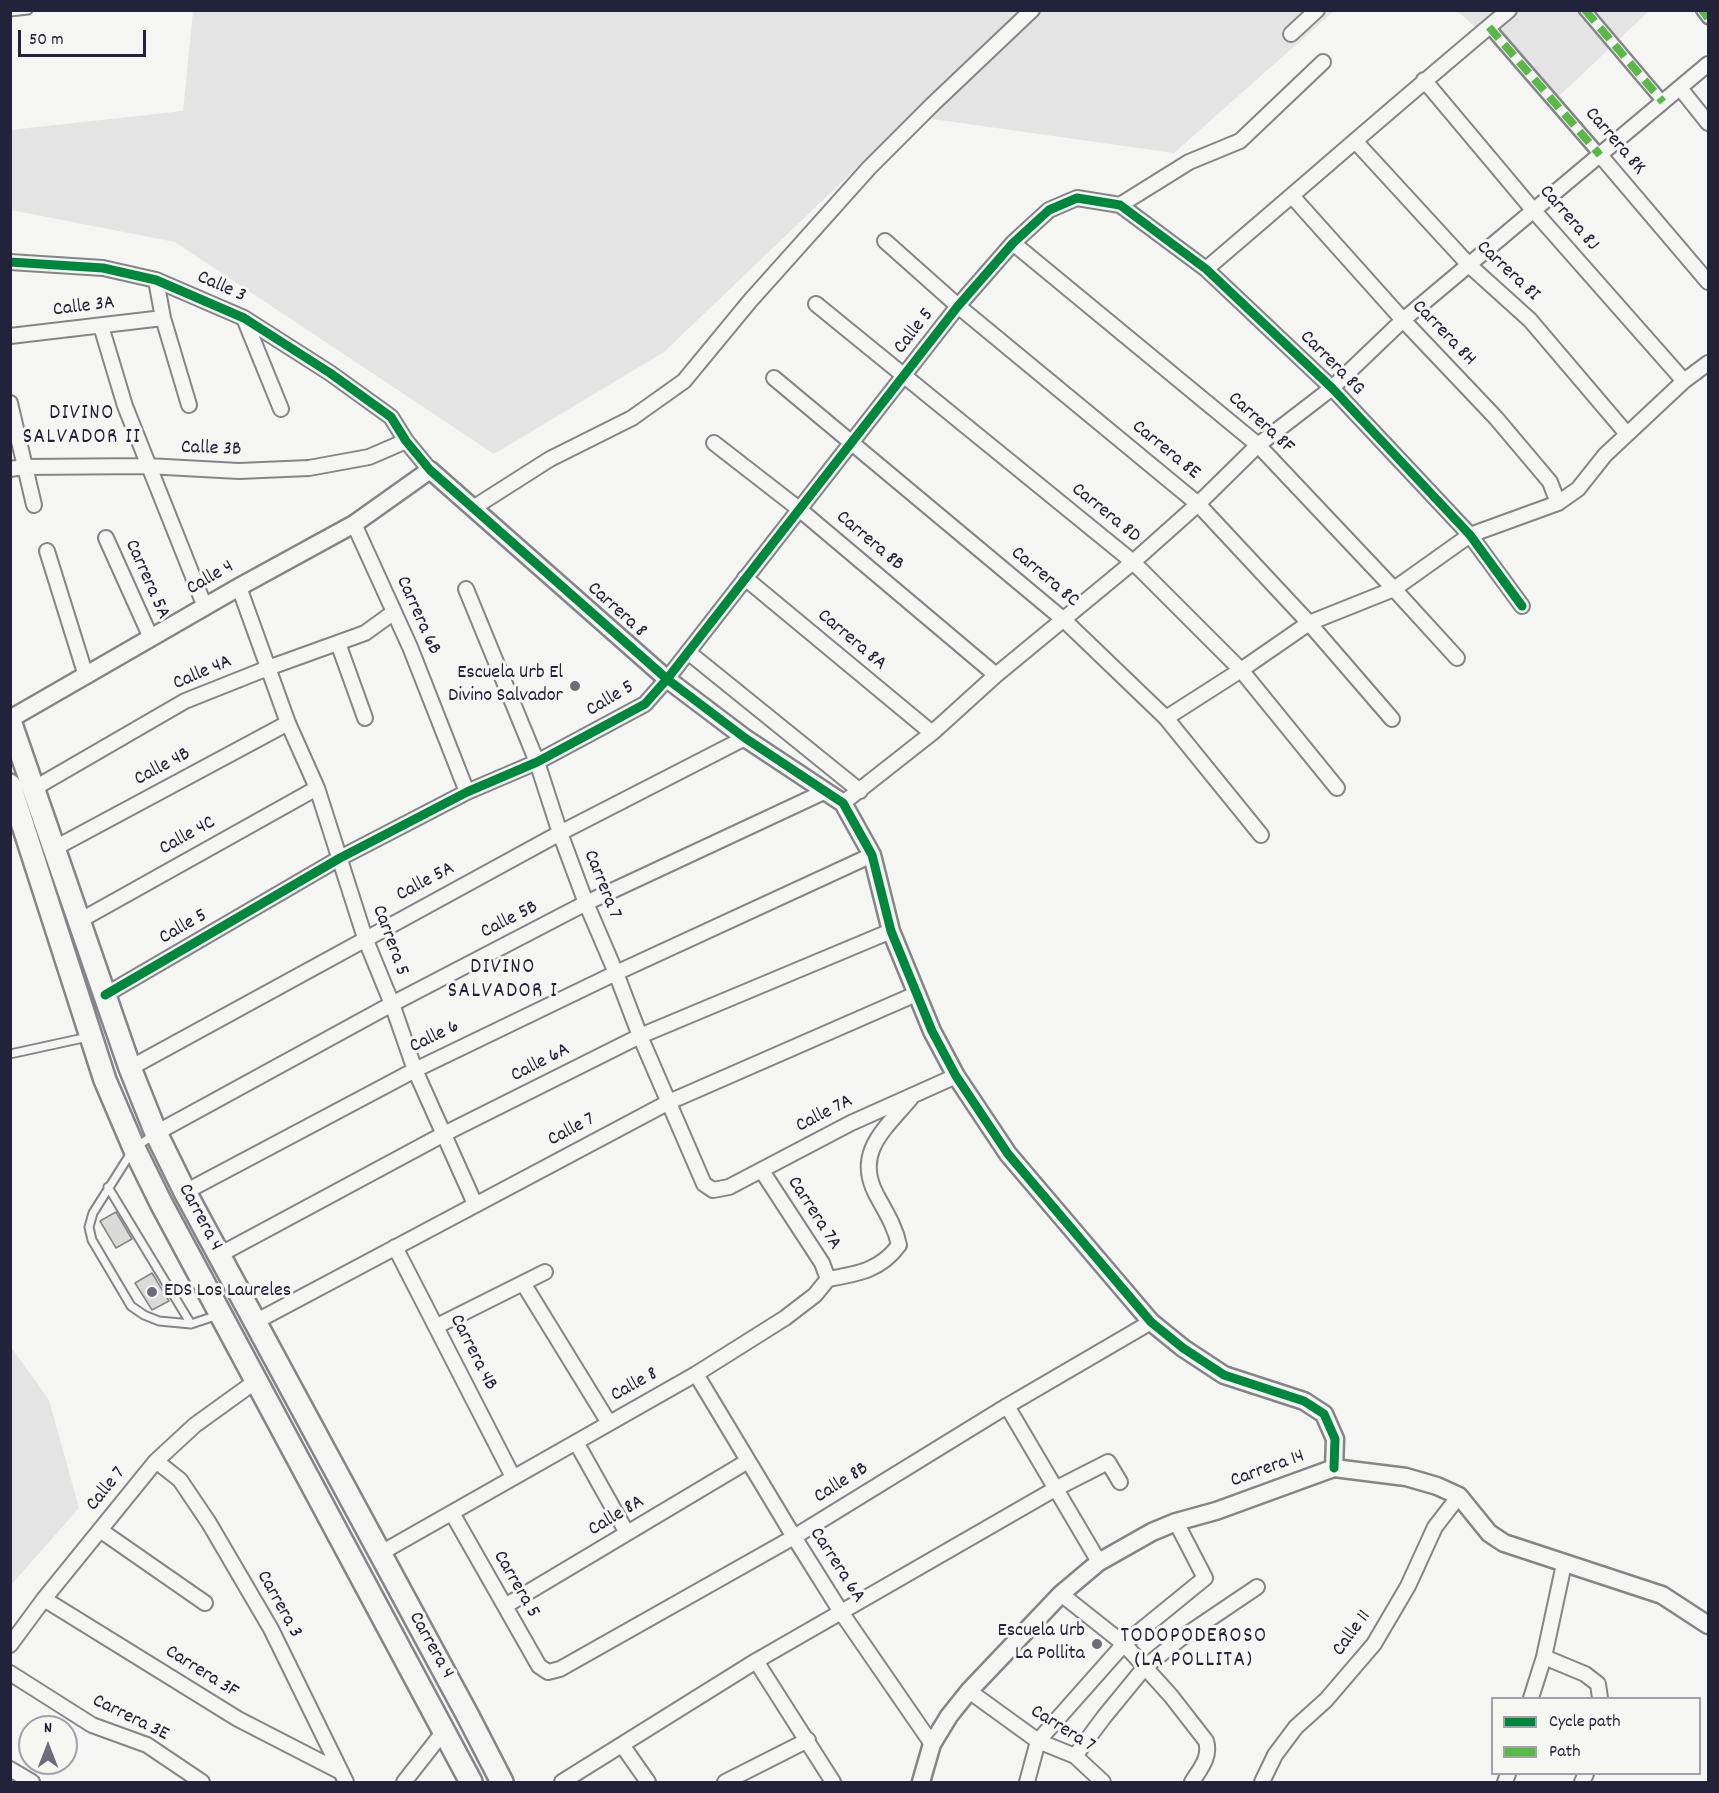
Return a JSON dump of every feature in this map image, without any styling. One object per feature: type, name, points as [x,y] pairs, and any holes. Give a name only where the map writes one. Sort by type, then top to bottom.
[{"type":"main road","name":"Carrera 4","points":[[10,720],[130,1068],[156,1133],[184,1192],[502,1782]]},
{"type":"main road","name":"Carrera 4","points":[[10,785],[105,1080],[134,1148],[160,1203],[471,1782]]},
{"type":"street","points":[[473,508],[550,459],[632,418],[684,381],[750,301],[869,168],[1032,10]]},
{"type":"street","points":[[1291,34],[1317,10]]},
{"type":"street","points":[[1206,269],[1356,142],[1424,80],[1509,10]]},
{"type":"street","points":[[1585,10],[1663,102]]},
{"type":"street","points":[[1702,10],[1708,18]]},
{"type":"street","name":"Carrera 8K","points":[[1490,27],[1708,282]]},
{"type":"street","points":[[1120,205],[1189,162],[1240,141],[1323,62]]},
{"type":"street","points":[[1334,1468],[1335,1439],[1324,1414],[1304,1401],[1224,1376],[1183,1348],[1151,1322],[1008,1154],[956,1076],[932,1031],[891,931],[872,855],[843,803],[933,733],[996,675],[1133,562],[1198,504],[1258,445],[1332,388],[1403,321],[1708,64]]},
{"type":"street","name":"Carrera 8J","points":[[1424,80],[1534,211],[1684,381]]},
{"type":"street","points":[[1680,88],[1708,123]]},
{"type":"street","name":"Carrera 8I","points":[[1356,142],[1469,265],[1530,321],[1628,434]]},
{"type":"street","name":"Carrera 8H","points":[[1292,196],[1403,321],[1496,418],[1535,463],[1550,482],[1558,503]]},
{"type":"street","name":"Carrera 8G","points":[[1077,198],[1120,205],[1206,269],[1332,388],[1470,535],[1522,606]]},
{"type":"street","name":"Calle 5","points":[[105,995],[340,858],[467,792],[537,762],[645,704],[667,680],[958,306],[1013,243],[1049,210],[1077,198]]},
{"type":"street","name":"Carrera 8E","points":[[885,241],[958,306],[1198,504],[1309,623],[1392,719]]},
{"type":"street","name":"Carrera 8F","points":[[1013,243],[1258,445],[1457,658]]},
{"type":"street","name":"Calle 3","points":[[10,262],[103,268],[156,280],[244,318],[330,373],[391,417]]},
{"type":"street","points":[[156,280],[163,318],[189,405]]},
{"type":"street","name":"Carrera 8D","points":[[816,304],[1133,562],[1241,670],[1337,788]]},
{"type":"street","name":"Calle 3A","points":[[10,336],[163,318]]},
{"type":"street","points":[[244,318],[281,409]]},
{"type":"street","points":[[101,326],[125,406],[147,466],[206,607]]},
{"type":"street","points":[[1166,718],[1309,623],[1394,588],[1470,535],[1558,503],[1578,489],[1605,455],[1684,381],[1708,363]]},
{"type":"street","name":"Carrera 8C","points":[[774,378],[1064,620],[1166,718],[1261,835]]},
{"type":"street","points":[[10,404],[17,468],[34,505]]},
{"type":"street","name":"Carrera 8","points":[[391,417],[406,441],[430,470],[667,680],[745,738],[843,803]]},
{"type":"street","name":"Calle 3B","points":[[17,468],[147,466],[239,471],[309,468],[369,457],[406,441]]},
{"type":"street","name":"Carrera 8B","points":[[714,443],[799,509],[996,675]]},
{"type":"street","name":"Calle 4","points":[[10,720],[239,587],[354,524],[430,470]]},
{"type":"street","name":"Carrera 6B","points":[[354,524],[410,647],[467,792]]},
{"type":"street","name":"Carrera 5A","points":[[106,538],[151,638]]},
{"type":"street","points":[[47,551],[86,675]]},
{"type":"street","name":"Carrera 8A","points":[[745,578],[933,733]]},
{"type":"street","name":"Carrera 5","points":[[239,587],[288,723],[317,788],[365,938],[392,1004],[415,1070],[475,1204]]},
{"type":"street","name":"Carrera 7","points":[[466,588],[537,762],[586,903],[640,1036],[704,1184],[712,1190]]},
{"type":"street","name":"Calle 4A","points":[[33,789],[185,701],[365,633],[394,612]]},
{"type":"street","points":[[338,643],[365,718]]},
{"type":"street","points":[[688,652],[860,791]]},
{"type":"street","name":"Calle 4B","points":[[56,848],[288,723]]},
{"type":"street","name":"Calle 5A","points":[[130,1068],[560,833],[745,738]]},
{"type":"street","name":"Calle 4C","points":[[79,921],[317,788]]},
{"type":"street","name":"Calle 5B","points":[[156,1133],[392,1004],[586,903],[826,791]]},
{"type":"street","name":"Calle 6","points":[[184,1192],[415,1070],[616,973],[872,855]]},
{"type":"street","name":"Calle 6A","points":[[219,1255],[444,1134],[640,1036],[891,931]]},
{"type":"street","name":"Calle 7","points":[[255,1322],[669,1102],[916,994]]},
{"type":"street","name":"Calle 7A","points":[[712,1190],[729,1187],[851,1123],[956,1076]]},
{"type":"street","points":[[828,1279],[859,1274],[889,1258],[899,1245],[896,1232],[874,1189],[867,1164],[874,1142],[914,1095]]},
{"type":"street","name":"Carrera 7A","points":[[762,1171],[822,1263],[828,1279]]},
{"type":"street","name":"Carrera 4B","points":[[395,1247],[513,1477]]},
{"type":"street","points":[[437,1326],[545,1272]]},
{"type":"street","name":"Calle 8","points":[[379,1554],[696,1374],[785,1318],[814,1295],[828,1279]]},
{"type":"street","points":[[523,1283],[609,1424]]},
{"type":"street","name":"Calle 8B","points":[[548,1672],[560,1669],[794,1537],[1007,1406],[1151,1322]]},
{"type":"street","name":"Carrera 6A","points":[[696,1374],[841,1611],[933,1744]]},
{"type":"street","name":"Calle 7","points":[[10,1645],[44,1599],[156,1461],[195,1425],[256,1381]]},
{"type":"street","points":[[1007,1406],[1099,1562]]},
{"type":"street","points":[[576,1442],[627,1533]]},
{"type":"street","name":"Carrera 3","points":[[156,1461],[180,1480],[209,1522],[271,1629],[343,1777]]},
{"type":"street","name":"Calle 8A","points":[[505,1606],[748,1461]]},
{"type":"street","points":[[562,1782],[756,1661],[1055,1489],[1108,1462],[1120,1482]]},
{"type":"street","name":"Carrera 14","points":[[921,1782],[933,1744],[949,1716],[969,1691],[1061,1594],[1099,1562],[1152,1532],[1176,1522],[1216,1511],[1334,1468],[1406,1477],[1437,1486],[1458,1496],[1489,1533],[1504,1543],[1662,1595],[1708,1625]]},
{"type":"street","name":"Calle 11","points":[[1262,1782],[1275,1755],[1296,1727],[1326,1700],[1374,1644],[1407,1586],[1435,1527],[1458,1496]]},
{"type":"street","name":"Carrera 5","points":[[452,1513],[538,1666],[548,1672]]},
{"type":"street","points":[[1027,1782],[1038,1741],[1124,1644],[1204,1578],[1176,1522]]},
{"type":"street","points":[[99,1530],[205,1603]]},
{"type":"street","points":[[1531,1697],[1544,1657],[1564,1563]]},
{"type":"street","points":[[1076,1756],[1145,1667],[1180,1639],[1257,1587]]},
{"type":"street","points":[[1061,1594],[1124,1644],[1206,1741],[1209,1750],[1192,1782]]},
{"type":"street","name":"Carrera 3F","points":[[44,1599],[238,1719],[343,1777]]},
{"type":"street","points":[[1544,1657],[1585,1674],[1599,1691]]},
{"type":"street","points":[[756,1661],[833,1782]]},
{"type":"street","name":"Carrera 3E","points":[[10,1673],[92,1725],[147,1744],[202,1782]]},
{"type":"street","name":"Carrera 7","points":[[969,1691],[1038,1741],[1076,1756],[1103,1782]]},
{"type":"street","points":[[404,1782],[444,1731]]},
{"type":"street","points":[[725,1782],[808,1740]]},
{"type":"street","points":[[622,1745],[648,1782]]},
{"type":"street","points":[[10,1769],[32,1782]]},
{"type":"lane","points":[[10,12],[28,10]]},
{"type":"lane","points":[[10,1054],[91,1036]]},
{"type":"lane","points":[[156,1133],[134,1148],[108,1187],[93,1213],[89,1227],[92,1240],[131,1306],[144,1315],[159,1321],[191,1324],[221,1315]]},
{"type":"lane","points":[[108,1187],[191,1324]]},
{"type":"shaded area","points":[[193,11],[1334,11],[1174,153],[911,116],[664,352],[494,454],[175,242],[11,210],[10,130],[183,111]]},
{"type":"shaded area","points":[[1457,11],[1649,11],[1557,98]]},
{"type":"shaded area","points":[[11,1347],[49,1400],[79,1508],[11,1585]]},
{"type":"building","name":"EDS Los Laureles","points":[[116,1212],[132,1239],[116,1248],[100,1221]]},
{"type":"building","name":"EDS Los Laureles","points":[[152,1273],[169,1301],[152,1310],[135,1283]]},
{"type":"marked path","points":[[1585,10],[1663,102]]},
{"type":"marked path","points":[[1702,10],[1708,18]]},
{"type":"marked path","points":[[1489,27],[1600,155]]},
{"type":"cycle path","points":[[105,995],[340,858],[467,792],[537,762],[645,704],[667,679],[958,306],[1013,243],[1049,210],[1077,198],[1120,205],[1206,269],[1332,388],[1470,535],[1522,606]]},
{"type":"cycle path","points":[[10,262],[103,268],[156,280],[244,318],[330,373],[391,417],[406,441],[430,470],[667,679],[745,738],[843,803],[872,855],[891,931],[932,1031],[956,1076],[1008,1154],[1151,1322],[1183,1348],[1224,1375],[1304,1401],[1324,1414],[1335,1439],[1334,1468]]},
{"type":"place","name":"Escuela Urb El Divino Salvador","points":[[575,686]]},
{"type":"place","name":"EDS Los Laureles","points":[[152,1292]]},
{"type":"place","name":"Escuela Urb La Pollita","points":[[1097,1644]]},
{"type":"district","name":"DIVINO SALVADOR II","points":[[82,427]]},
{"type":"district","name":"DIVINO SALVADOR I","points":[[503,981]]},
{"type":"district","name":"TODOPODEROSO (LA POLLITA)","points":[[1194,1650]]}]
